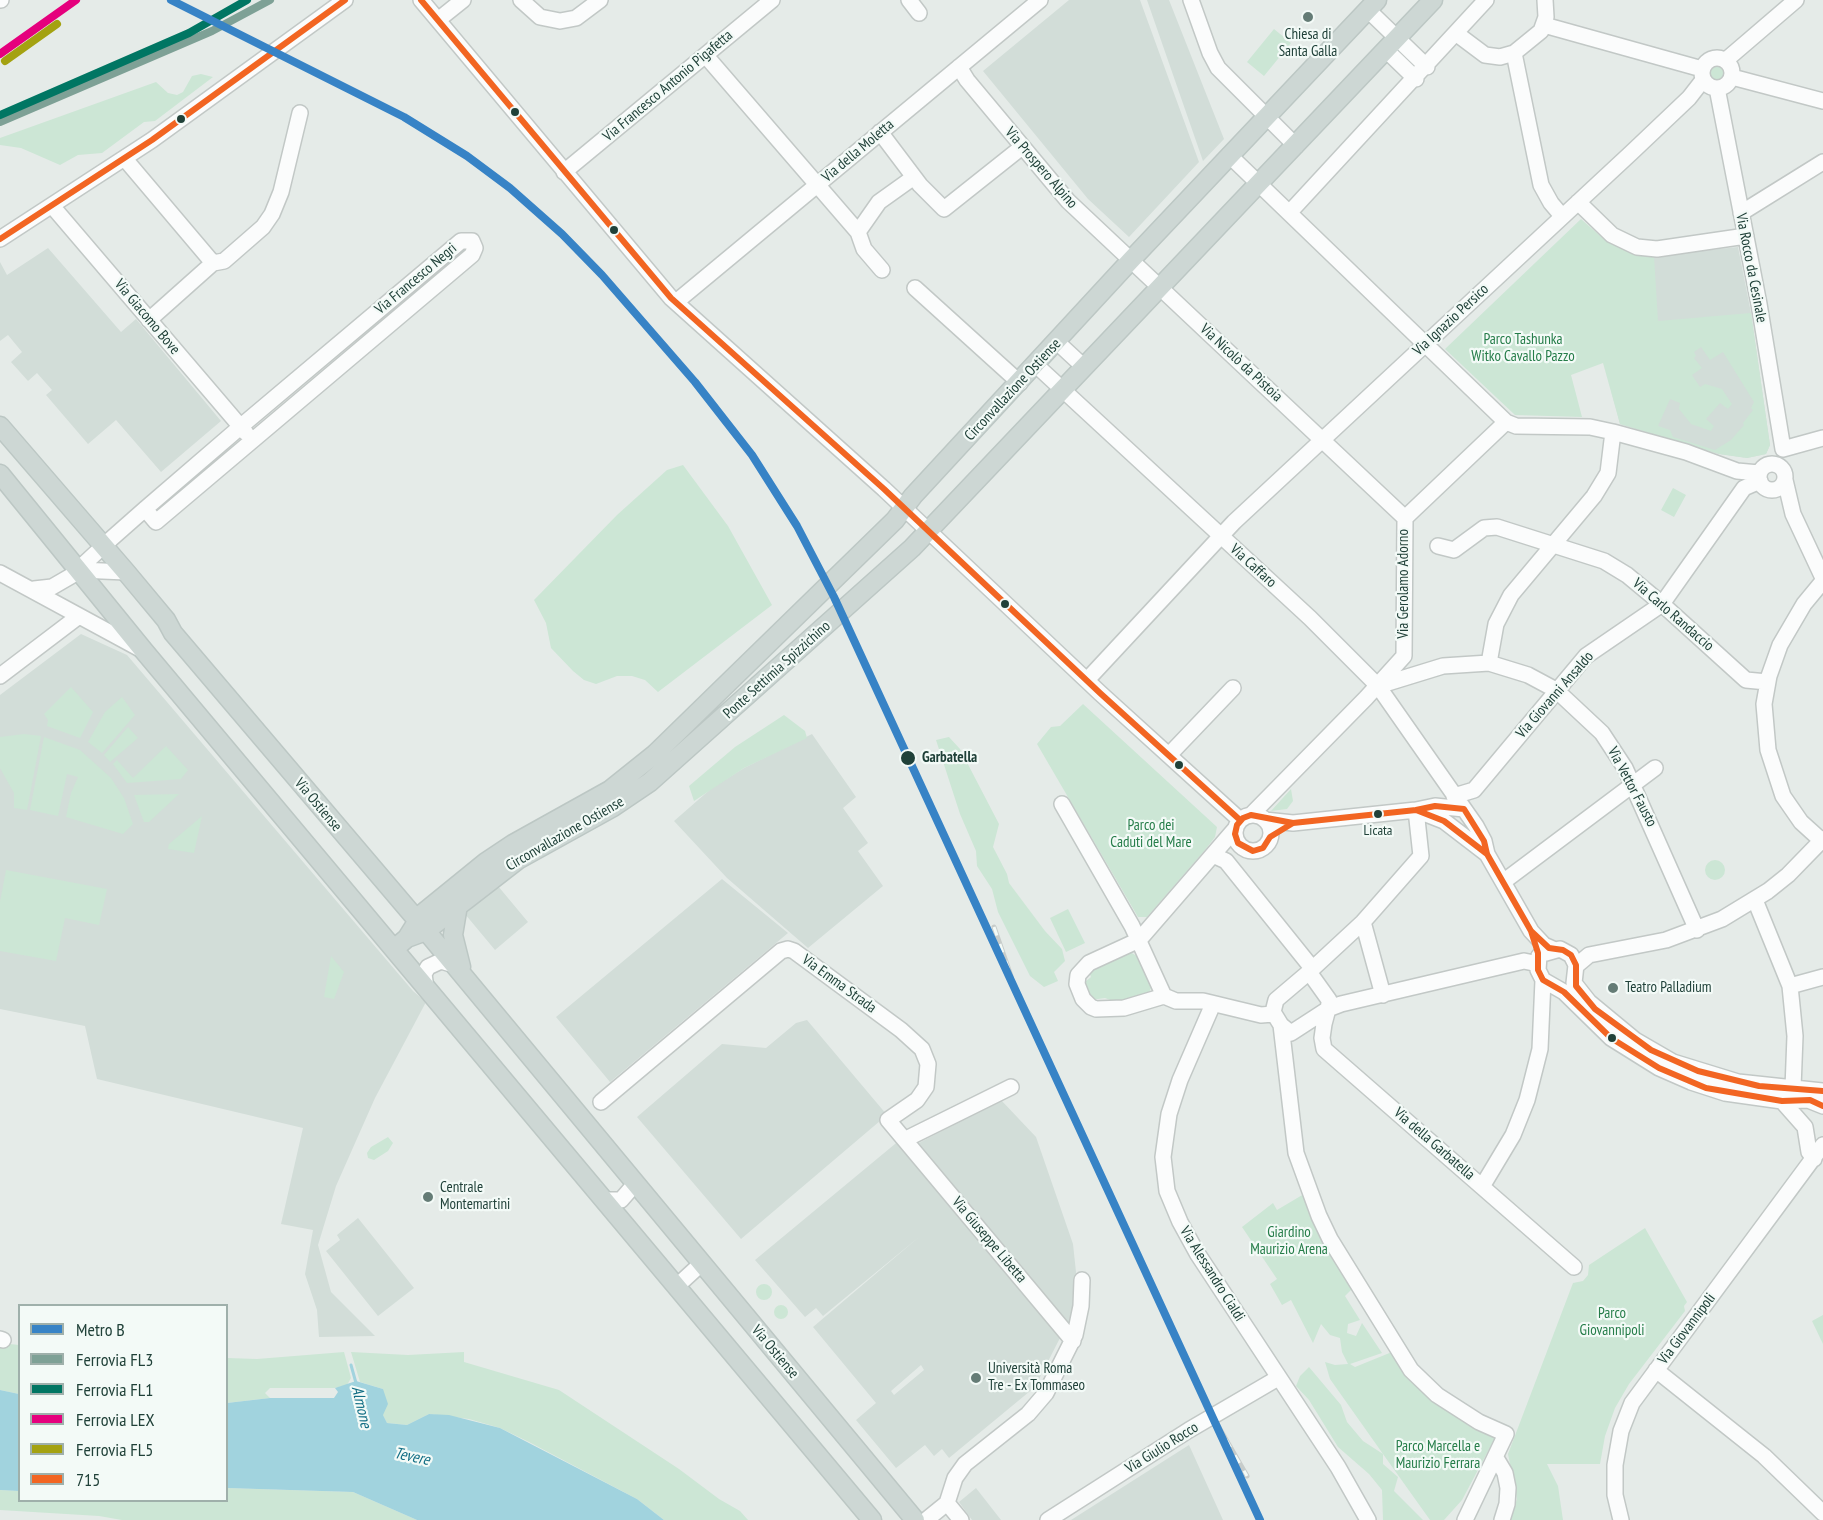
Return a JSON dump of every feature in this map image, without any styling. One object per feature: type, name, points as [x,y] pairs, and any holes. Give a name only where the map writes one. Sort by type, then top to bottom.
[{"type":"main road","points":[[929,532],[1433,0]]},
{"type":"main road","name":"Circonvallazione Ostiense","points":[[896,518],[1131,260],[1372,5]]},
{"type":"main road","name":"Via Ostiense","points":[[0,426],[126,572],[166,620],[173,633],[422,926],[915,1520]]},
{"type":"main road","points":[[0,474],[144,651],[401,943],[426,988],[872,1520]]},
{"type":"main road","name":"Ponte Settimia Spizzichino","points":[[643,777],[896,518]]},
{"type":"main road","name":"Ponte Settimia Spizzichino","points":[[643,777],[929,532]]},
{"type":"main road","name":"Circonvallazione Ostiense","points":[[422,926],[458,905],[526,855],[613,807],[643,777]]},
{"type":"main road","name":"Circonvallazione Ostiense","points":[[422,926],[505,849],[610,790],[643,777]]},
{"type":"main road","points":[[458,905],[453,942],[466,980]]},
{"type":"main road","points":[[401,943],[422,926]]},
{"type":"street","points":[[0,239],[125,159],[345,0]]},
{"type":"street","points":[[421,0],[676,302],[896,518],[929,532],[1169,755],[1248,821],[1270,828],[1270,837],[1265,846],[1256,850],[1240,845],[1236,837],[1248,821]]},
{"type":"street","points":[[438,20],[463,0]]},
{"type":"street","points":[[521,0],[540,17],[560,21],[576,18],[600,0]]},
{"type":"street","name":"Via Francesco Antonio Pigafetta","points":[[564,172],[772,0]]},
{"type":"street","points":[[909,0],[919,13]]},
{"type":"street","name":"Via della Moletta","points":[[676,302],[1040,0]]},
{"type":"street","points":[[1191,0],[1215,63],[1296,146]]},
{"type":"street","points":[[1457,34],[1485,55],[1500,57],[1514,53],[1527,44],[1544,25],[1545,0]]},
{"type":"street","points":[[1703,75],[1713,58],[1726,60],[1796,0]]},
{"type":"street","points":[[1290,212],[1457,34],[1479,3]]},
{"type":"street","points":[[1372,5],[1391,44],[1416,79]]},
{"type":"street","points":[[1544,25],[1674,61],[1703,75],[1710,87],[1717,88],[1726,85],[1732,77],[1731,67],[1726,60]]},
{"type":"street","points":[[1391,44],[1427,67]]},
{"type":"street","points":[[1514,53],[1541,185],[1551,204],[1562,216]]},
{"type":"street","points":[[706,56],[858,232],[864,249],[882,270]]},
{"type":"street","name":"Via Prospero Alpino","points":[[959,67],[1068,201],[1131,260]]},
{"type":"street","name":"Via Ignazio Persico","points":[[1087,680],[1220,537],[1682,105],[1703,75]]},
{"type":"street","points":[[1732,77],[1823,101]]},
{"type":"street","name":"Via Rocco da Cesinale","points":[[1717,88],[1746,236],[1783,449]]},
{"type":"street","points":[[149,320],[213,263],[224,261],[240,249],[272,214],[281,192],[300,113]]},
{"type":"street","points":[[880,132],[914,177],[944,209],[1022,147]]},
{"type":"street","points":[[1229,155],[1506,422],[1516,426],[1581,427],[1613,432],[1686,452],[1779,488],[1785,480]]},
{"type":"street","points":[[125,159],[213,263]]},
{"type":"street","points":[[1741,213],[1823,162]]},
{"type":"street","points":[[858,232],[879,202],[914,177]]},
{"type":"street","points":[[1578,202],[1612,235],[1637,247],[1657,249],[1746,236]]},
{"type":"street","name":"Via Giacomo Bove","points":[[53,207],[240,427]]},
{"type":"street","name":"Via Francesco Negri","points":[[34,589],[57,585],[79,570],[145,509],[240,427],[461,241],[471,241],[475,248],[472,255],[156,522],[145,509]]},
{"type":"street","points":[[1131,260],[1160,287]]},
{"type":"street","name":"Via Nicolò da Pistoia","points":[[1160,287],[1322,440]]},
{"type":"street","points":[[915,288],[1020,383]]},
{"type":"street","points":[[1057,342],[1084,368]]},
{"type":"street","name":"Via Caffaro","points":[[1036,365],[1310,618],[1378,686],[1485,841],[1487,854],[1529,927]]},
{"type":"street","points":[[1405,518],[1506,422]]},
{"type":"street","points":[[240,427],[252,441]]},
{"type":"street","points":[[1489,663],[1496,624],[1503,610],[1608,473],[1613,432]]},
{"type":"street","points":[[1776,464],[1783,449],[1823,438]]},
{"type":"street","name":"Via Gerolamo Adorno","points":[[1322,440],[1405,518],[1404,656]]},
{"type":"street","points":[[1549,984],[1565,985],[1584,958],[1666,940],[1697,930],[1755,900],[1788,875],[1822,841],[1786,803],[1774,776],[1766,734],[1764,704],[1767,682],[1788,629],[1823,579],[1793,514],[1783,469],[1776,464],[1766,465],[1762,481]]},
{"type":"street","points":[[1762,481],[1793,514]]},
{"type":"street","name":"Via Giovanni Ansaldo","points":[[1454,796],[1476,788],[1556,690],[1591,652],[1662,604],[1744,488],[1762,481]]},
{"type":"street","name":"Via Carlo Randaccio","points":[[1438,546],[1454,550],[1477,532],[1491,527],[1532,538],[1612,566],[1662,604],[1746,680],[1767,682]]},
{"type":"street","points":[[79,570],[126,572]]},
{"type":"street","points":[[94,589],[99,570]]},
{"type":"street","points":[[0,573],[34,589],[144,651]]},
{"type":"street","points":[[0,675],[79,616]]},
{"type":"street","points":[[1422,671],[1413,660],[1404,656],[1378,686],[1308,755],[1248,821],[1219,858],[1139,940],[1082,968],[1077,978],[1079,989],[1089,1006],[1100,1010],[1124,1008],[1164,996],[1176,1001],[1200,1000],[1277,1019],[1288,1032],[1295,1032],[1328,1009],[1524,961],[1539,963]]},
{"type":"street","name":"Via Vettor Fausto","points":[[1378,686],[1422,671],[1455,665],[1489,663],[1528,675],[1556,690],[1602,733],[1634,784],[1697,930]]},
{"type":"street","points":[[1169,755],[1233,688]]},
{"type":"street","points":[[1503,882],[1655,768]]},
{"type":"street","points":[[1062,804],[1139,940],[1164,996]]},
{"type":"street","points":[[1248,821],[1293,823],[1411,811],[1435,806],[1466,812],[1461,824],[1411,811]]},
{"type":"street","points":[[1411,811],[1421,856],[1363,922],[1276,1000],[1277,1019],[1296,1153],[1319,1216],[1358,1285],[1411,1370],[1437,1395],[1479,1422],[1506,1434],[1465,1520]]},
{"type":"street","points":[[1444,821],[1487,854]]},
{"type":"street","points":[[1270,837],[1293,823]]},
{"type":"street","points":[[1219,858],[1240,845]]},
{"type":"street","points":[[1219,858],[1252,893],[1310,970],[1327,995],[1328,1009]]},
{"type":"street","points":[[1755,900],[1790,986],[1796,1036],[1787,1092],[1805,1127],[1809,1152],[1818,1156]]},
{"type":"street","points":[[1363,922],[1383,995]]},
{"type":"street","points":[[1529,927],[1544,945],[1553,950],[1567,952],[1573,957],[1576,986],[1585,1007]]},
{"type":"street","points":[[1529,927],[1539,963],[1549,984],[1635,1040],[1682,1065],[1738,1082],[1787,1092],[1823,1106]]},
{"type":"street","name":"Via Emma Strada","points":[[601,1102],[781,951],[788,949],[901,1030],[922,1049],[928,1064],[926,1088],[917,1100],[888,1120]]},
{"type":"street","points":[[1539,963],[1553,950]]},
{"type":"street","points":[[426,988],[423,974],[430,965],[441,961],[454,965]]},
{"type":"street","points":[[1790,986],[1823,977]]},
{"type":"street","points":[[1483,1185],[1513,1135],[1527,1100],[1540,1048],[1542,1019],[1549,984]]},
{"type":"street","name":"Via Alessandro Cialdi","points":[[1213,1004],[1180,1080],[1169,1114],[1164,1146],[1164,1181],[1171,1204],[1187,1236],[1338,1467],[1368,1520]]},
{"type":"street","name":"Via della Garbatella","points":[[1328,1009],[1322,1038],[1324,1049],[1483,1185],[1574,1267]]},
{"type":"street","points":[[906,1139],[1011,1087]]},
{"type":"street","points":[[1787,1092],[1823,1091]]},
{"type":"street","name":"Via Giuseppe Libetta","points":[[888,1120],[1073,1341]]},
{"type":"street","name":"Via Giovannipoli","points":[[1621,1520],[1615,1488],[1618,1443],[1632,1403],[1818,1156],[1823,1145]]},
{"type":"street","points":[[604,1200],[621,1200],[635,1184]]},
{"type":"street","points":[[677,1286],[701,1264]]},
{"type":"street","points":[[926,1520],[947,1503],[961,1468],[1043,1397],[1073,1341],[1080,1314],[1082,1280]]},
{"type":"street","points":[[1656,1370],[1764,1455],[1823,1513]]},
{"type":"street","name":"Via Giulio Rocco","points":[[1048,1520],[1189,1430],[1278,1378]]},
{"type":"street","points":[[1496,1458],[1505,1473],[1508,1488],[1507,1504],[1502,1520]]},
{"type":"street","points":[[947,1503],[961,1520]]},
{"type":"shaded area","points":[[1069,0],[1140,0],[1199,162],[1129,237],[1088,199],[983,71]]},
{"type":"shaded area","points":[[1147,0],[1169,0],[1224,139],[1203,161]]},
{"type":"shaded area","points":[[1738,247],[1751,313],[1770,445],[1766,454],[1747,458],[1719,454],[1620,424],[1604,363],[1654,256]]},
{"type":"shaded area","points":[[48,248],[121,332],[136,319],[221,421],[161,472],[116,420],[88,444],[46,395],[52,390],[37,373],[28,381],[11,362],[22,352],[8,335],[0,341],[0,262],[7,275]]},
{"type":"shaded area","points":[[81,634],[127,655],[413,991],[426,1002],[375,1098],[336,1186],[318,1245],[331,1292],[375,1336],[319,1337],[317,1310],[305,1274],[313,1230],[281,1224],[303,1128],[97,1079],[85,1026],[0,1009],[0,695]]},
{"type":"shaded area","points":[[812,734],[856,797],[843,808],[868,843],[858,851],[883,886],[808,948],[727,878],[674,821],[713,787],[744,768]]},
{"type":"shaded area","points":[[722,879],[788,933],[610,1082],[556,1017]]},
{"type":"shaded area","points":[[498,886],[528,922],[495,950],[465,914]]},
{"type":"shaded area","points":[[807,1020],[887,1115],[741,1239],[637,1117],[722,1044],[766,1048],[796,1023]]},
{"type":"shaded area","points":[[1001,1100],[1036,1137],[1073,1244],[1076,1272],[1072,1329],[917,1144]]},
{"type":"shaded area","points":[[901,1139],[1061,1336],[1035,1387],[949,1458],[942,1449],[934,1456],[925,1445],[896,1468],[856,1420],[876,1403],[813,1327],[919,1237],[823,1316],[816,1308],[805,1317],[755,1260]],"holes":[[[921,1365],[924,1370],[894,1395],[891,1391]]]},
{"type":"shaded area","points":[[358,1218],[414,1288],[378,1316],[326,1251],[340,1240],[337,1235]]},
{"type":"shaded area","points":[[1189,1445],[1223,1520],[1071,1520]]},
{"type":"shaded area","points":[[976,1488],[1001,1520],[972,1520],[959,1502]]},
{"type":"green space","points":[[1274,29],[1291,43],[1264,76],[1247,62]]},
{"type":"green space","points":[[1714,65],[1720,65],[1725,73],[1723,79],[1714,81],[1709,76],[1709,70]]},
{"type":"green space","points":[[201,74],[213,77],[155,121],[144,122],[102,153],[78,155],[60,165],[21,148],[0,145],[0,138],[156,82],[168,93],[177,95],[183,92],[192,76]]},
{"type":"green space","name":"Parco Tashunka Witko Cavallo Pazzo","points":[[1581,219],[1606,241],[1634,253],[1654,256],[1658,321],[1751,313],[1770,445],[1766,454],[1747,458],[1719,454],[1620,424],[1603,363],[1571,375],[1582,417],[1515,415],[1445,349]],"holes":[[[1701,347],[1710,360],[1723,352],[1754,402],[1751,408],[1753,410],[1743,423],[1744,425],[1731,440],[1715,450],[1673,437],[1670,430],[1658,426],[1670,399],[1680,403],[1679,409],[1691,424],[1711,431],[1714,426],[1706,419],[1720,403],[1728,409],[1732,404],[1722,389],[1705,384],[1700,387],[1692,375],[1702,368],[1694,358],[1696,356],[1694,352]]]},
{"type":"green space","points":[[683,465],[728,526],[772,605],[658,692],[645,680],[632,676],[617,676],[596,684],[584,680],[551,648],[546,623],[534,600],[617,515],[667,470]]},
{"type":"green space","points":[[1673,488],[1686,495],[1674,517],[1661,510]]},
{"type":"green space","points":[[71,687],[93,712],[80,738],[47,726],[48,720],[44,714]]},
{"type":"green space","points":[[122,697],[135,715],[102,753],[88,742],[105,712]]},
{"type":"green space","name":"Parco dei Caduti del Mare","points":[[1083,704],[1217,827],[1215,837],[1205,850],[1147,917],[1138,917],[1037,744],[1051,727],[1060,726]]},
{"type":"green space","points":[[784,715],[805,731],[807,738],[744,768],[694,801],[689,786],[735,747]]},
{"type":"green space","points":[[128,727],[138,738],[110,762],[104,755]]},
{"type":"green space","points":[[24,734],[41,736],[27,810],[14,808],[14,793],[0,768],[0,737]]},
{"type":"green space","points":[[44,737],[80,750],[111,778],[124,798],[133,824],[123,834],[66,817],[71,793],[78,777],[67,774],[58,816],[30,810]]},
{"type":"green space","points":[[949,737],[960,749],[999,824],[993,847],[1007,874],[1009,883],[1045,931],[1062,949],[1065,961],[1054,972],[1058,981],[1044,987],[1030,976],[998,912],[992,889],[977,866],[976,851],[960,814],[936,740]]},
{"type":"green space","points":[[166,746],[188,770],[181,779],[127,783],[113,764],[117,760],[133,778]]},
{"type":"green space","points":[[1291,789],[1293,801],[1287,809],[1271,811]]},
{"type":"green space","points":[[179,794],[149,822],[144,822],[134,795]]},
{"type":"green space","points":[[202,816],[194,853],[168,849],[169,844]]},
{"type":"green space","points":[[1715,860],[1722,863],[1725,870],[1722,877],[1715,880],[1708,877],[1705,870],[1708,863]]},
{"type":"green space","points":[[6,870],[107,889],[99,925],[65,918],[56,961],[0,951],[0,902]]},
{"type":"green space","points":[[1068,909],[1085,943],[1066,952],[1050,918]]},
{"type":"green space","points":[[1130,952],[1142,959],[1152,984],[1148,997],[1137,996],[1120,1004],[1105,998],[1091,1000],[1086,991],[1085,982],[1091,977],[1089,972]]},
{"type":"green space","points":[[331,956],[344,972],[334,999],[324,997]]},
{"type":"green space","points":[[388,1137],[393,1143],[388,1151],[374,1160],[368,1158],[367,1153],[371,1147]]},
{"type":"green space","points":[[1304,1194],[1321,1239],[1353,1288],[1345,1296],[1360,1320],[1348,1324],[1347,1333],[1356,1336],[1362,1323],[1382,1353],[1350,1364],[1355,1367],[1392,1352],[1406,1374],[1433,1400],[1495,1438],[1462,1500],[1444,1520],[1430,1520],[1330,1379],[1325,1362],[1335,1365],[1348,1364],[1342,1352],[1340,1338],[1330,1335],[1321,1324],[1313,1343],[1291,1300],[1282,1305],[1270,1284],[1277,1279],[1242,1227],[1273,1203],[1277,1210]]},
{"type":"green space","name":"Parco Giovannipoli","points":[[1645,1228],[1687,1302],[1684,1306],[1685,1311],[1629,1384],[1615,1408],[1605,1436],[1600,1464],[1547,1464],[1558,1486],[1563,1520],[1510,1520],[1517,1499],[1508,1454],[1573,1283],[1583,1281],[1588,1275],[1589,1265]]},
{"type":"green space","points":[[764,1284],[772,1292],[764,1300],[756,1292]]},
{"type":"green space","points":[[781,1305],[786,1307],[788,1312],[786,1317],[781,1319],[776,1317],[774,1312],[776,1307]]},
{"type":"green space","points":[[1823,1315],[1823,1344],[1812,1321]]},
{"type":"green space","points":[[0,1343],[18,1345],[18,1394],[0,1390]]},
{"type":"green space","points":[[344,1352],[351,1378],[347,1385],[335,1388],[270,1388],[265,1393],[270,1398],[228,1403],[228,1358],[257,1359]]},
{"type":"green space","points":[[351,1352],[408,1355],[464,1352],[464,1362],[559,1390],[679,1469],[719,1499],[740,1511],[748,1520],[664,1520],[637,1499],[529,1442],[500,1428],[469,1419],[429,1414],[407,1425],[387,1423],[383,1415],[383,1389],[360,1382]]},
{"type":"green space","points":[[1309,1367],[1341,1405],[1347,1422],[1363,1441],[1383,1454],[1383,1464],[1398,1477],[1394,1491],[1423,1520],[1383,1520],[1382,1490],[1369,1474],[1338,1447],[1309,1400],[1296,1386],[1300,1376]]},
{"type":"green space","points":[[228,1488],[353,1492],[417,1520],[122,1520],[99,1516],[0,1510],[0,1490],[18,1491],[18,1502],[228,1502]]},
{"type":"water","name":"Tevere","points":[[356,1381],[383,1389],[388,1404],[383,1415],[387,1423],[407,1425],[429,1414],[449,1415],[500,1428],[637,1499],[664,1520],[417,1520],[353,1492],[228,1488],[228,1403],[270,1398],[334,1398],[338,1392],[335,1388]]},
{"type":"water","points":[[0,1390],[18,1394],[18,1491],[0,1490]]},
{"type":"waterway","name":"Almone","points":[[351,1365],[356,1383]]},
{"type":"railway","points":[[994,927],[1011,976]]},
{"type":"railway","points":[[1217,1424],[1247,1476]]},
{"type":"metro line","name":"B","points":[[171,0],[404,117],[467,156],[510,188],[562,234],[602,275],[695,382],[752,455],[797,526],[834,597],[1260,1520]]},
{"type":"rail line","name":"LEX","points":[[0,54],[76,0]]},
{"type":"rail line","name":"FL1","points":[[0,115],[189,33],[247,0]]},
{"type":"rail line","name":"FL3","points":[[0,122],[212,31],[270,0]]},
{"type":"rail line","name":"FL5","points":[[5,61],[57,24]]},
{"type":"transit line","name":"715","points":[[0,239],[152,140],[345,0]]},
{"type":"transit line","name":"715","points":[[421,0],[671,298],[884,489],[1100,693],[1240,820]]},
{"type":"transit line","name":"715","points":[[1416,810],[1435,806],[1464,809],[1484,841],[1487,854]]},
{"type":"transit line","name":"715","points":[[1293,823],[1416,810]]},
{"type":"transit line","name":"715","points":[[1293,823],[1416,810]]},
{"type":"transit line","name":"715","points":[[1416,810],[1444,821],[1487,854]]},
{"type":"transit line","name":"715","points":[[1251,815],[1293,823],[1270,837],[1263,848],[1253,851],[1238,843],[1235,834],[1237,825],[1243,818],[1251,815]]},
{"type":"transit line","name":"715","points":[[1487,854],[1531,931]]},
{"type":"transit line","name":"715","points":[[1487,854],[1531,931]]},
{"type":"transit line","name":"715","points":[[1531,931],[1549,948],[1563,950],[1571,955],[1576,965],[1576,986],[1595,1009],[1651,1050],[1698,1071],[1759,1086],[1823,1091]]},
{"type":"transit line","name":"715","points":[[1531,931],[1538,953],[1538,970],[1543,980],[1564,992],[1611,1038],[1659,1068],[1706,1088],[1782,1101],[1810,1100],[1823,1106]]},
{"type":"place","name":"Chiesa di Santa Galla","points":[[1308,17]]},
{"type":"place","name":"Garbatella","points":[[908,758]]},
{"type":"place","name":"Licata","points":[[1378,814]]},
{"type":"place","name":"Teatro Palladium","points":[[1613,988]]},
{"type":"place","name":"Centrale Montemartini","points":[[428,1197]]},
{"type":"place","name":"Università Roma Tre - Ex Tommaseo","points":[[976,1378]]},
{"type":"park label","name":"Giardino Maurizio Arena","points":[[1289,1242]]},
{"type":"park label","name":"Parco Marcella e Maurizio Ferrara","points":[[1438,1456]]}]
